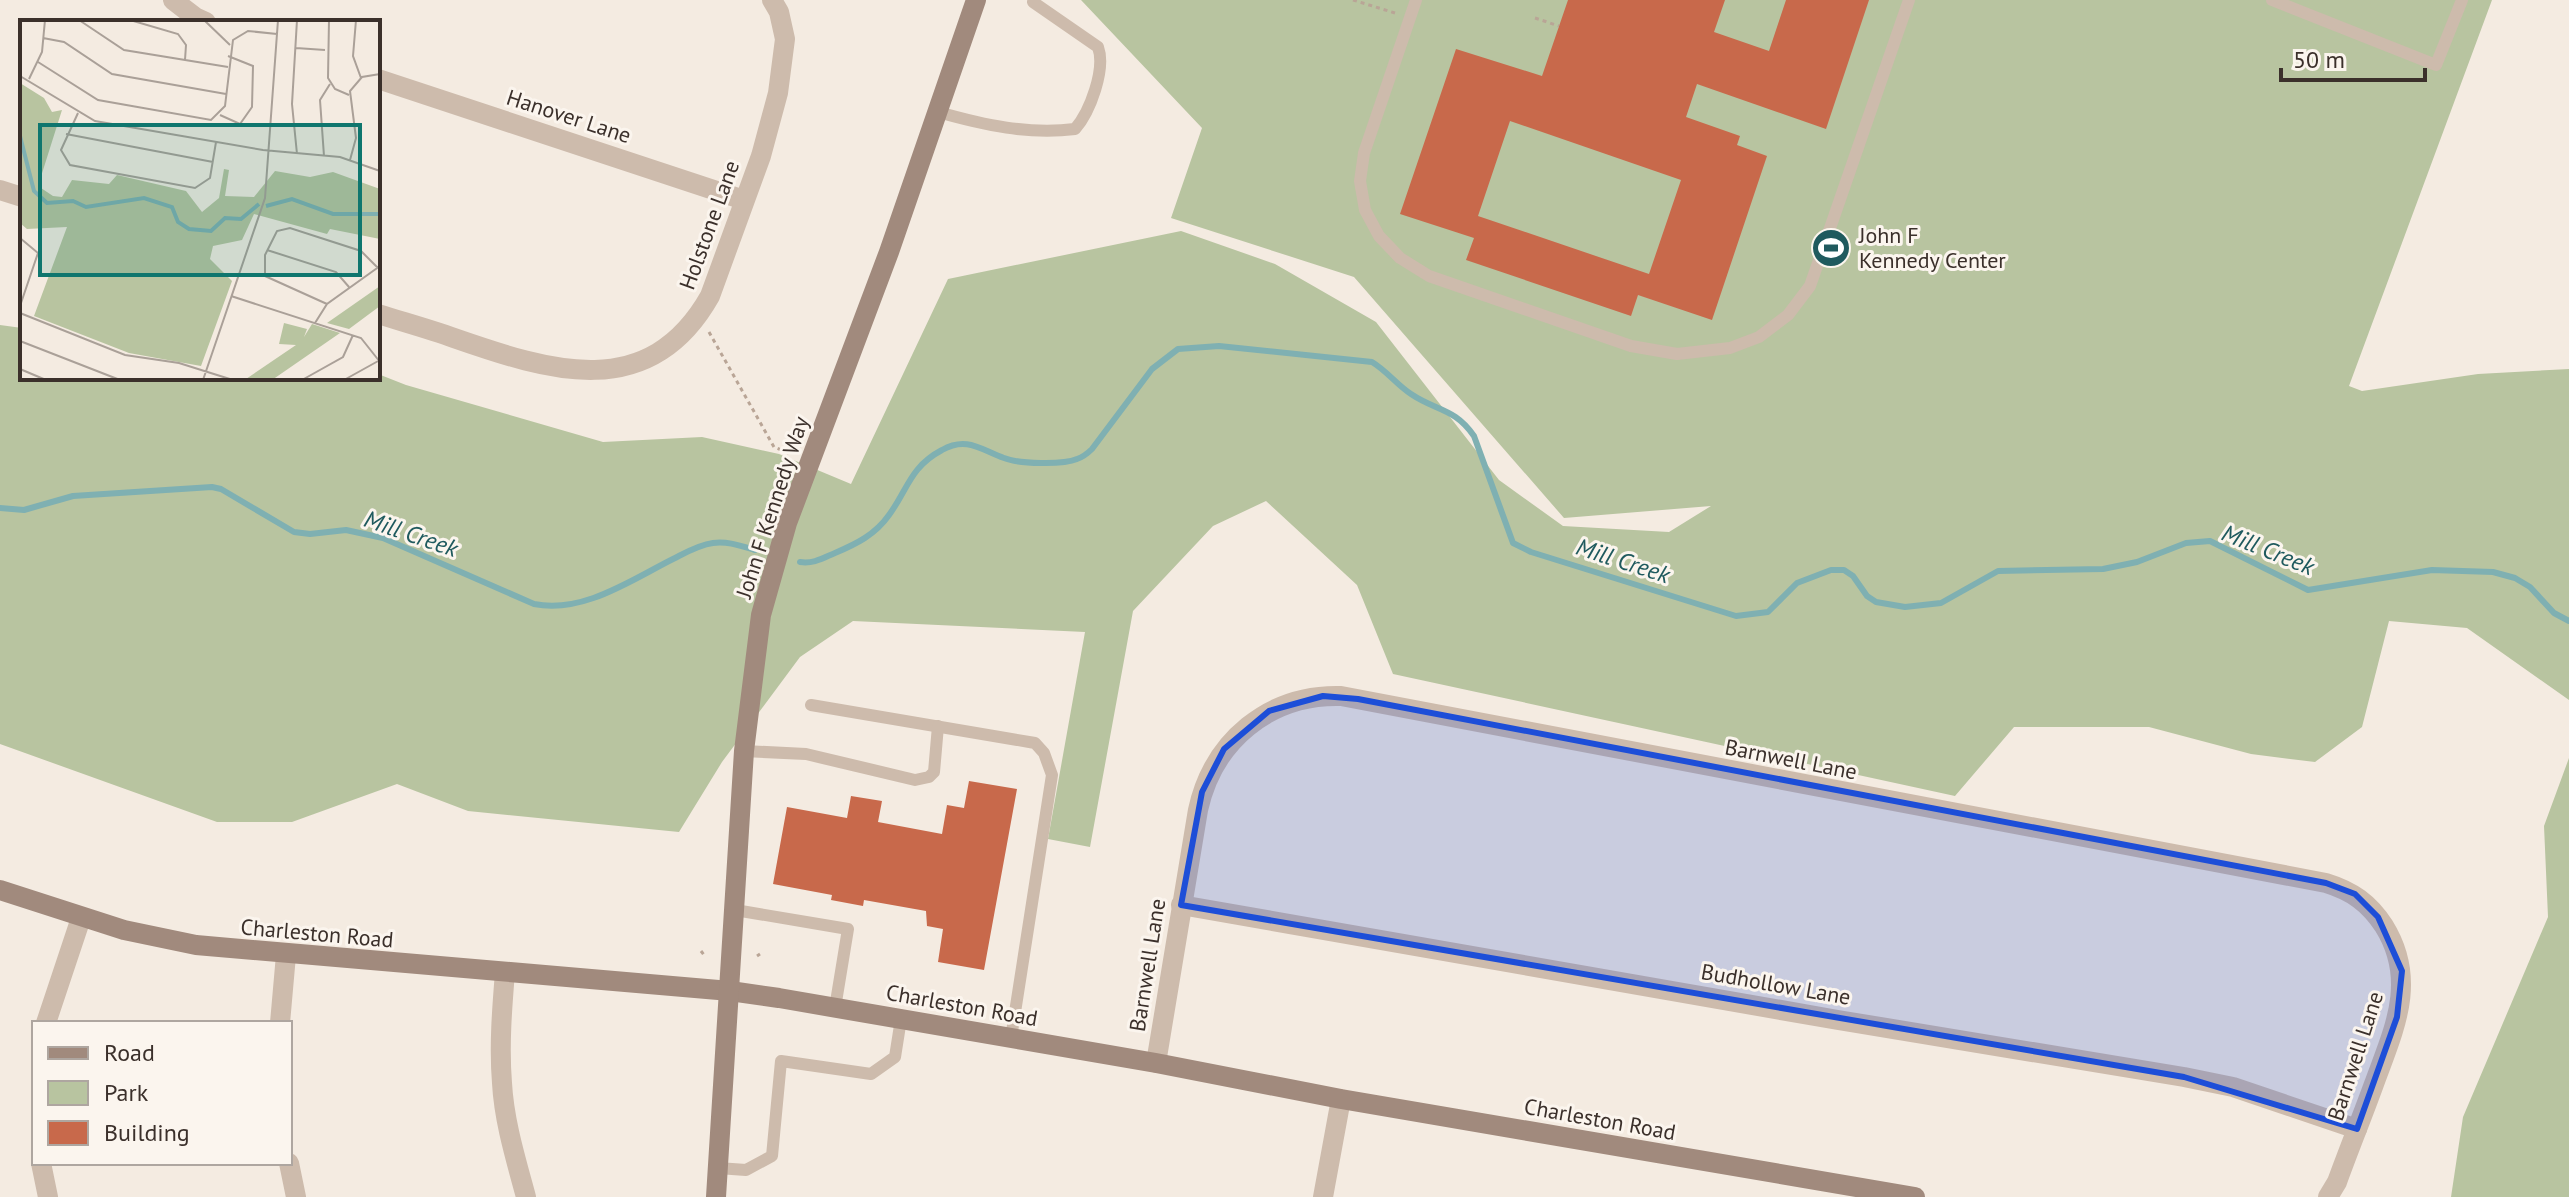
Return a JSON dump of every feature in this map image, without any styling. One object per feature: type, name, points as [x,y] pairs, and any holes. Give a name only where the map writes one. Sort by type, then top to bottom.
[{"type":"street","points":[[173,0],[202,20]]},
{"type":"street","name":"Holstone Lane","points":[[380,315],[507,356],[563,370],[592,372],[622,367],[664,350],[700,315],[722,269],[761,156],[783,67],[785,39],[779,12],[772,0]]},
{"type":"street","name":"John F Kennedy Way","points":[[716,1197],[744,751],[757,636],[780,545],[976,0]]},
{"type":"street","name":"Hanover Lane","points":[[380,80],[744,200]]},
{"type":"street","points":[[0,190],[20,196]]},
{"type":"street","name":"Barnwell Lane","points":[[1156,1063],[1202,792],[1214,763],[1237,735],[1269,711],[1323,696],[1358,699],[2326,883],[2355,894],[2378,917],[2394,945],[2402,971],[2402,986],[2397,1017],[2357,1129],[2328,1197]]},
{"type":"street","name":"Charleston Road","points":[[0,890],[81,918],[163,940],[286,955],[730,991],[1915,1197]]},
{"type":"street","name":"Budhollow Lane","points":[[1181,905],[2184,1077],[2233,1087],[2357,1129]]},
{"type":"street","points":[[47,1021],[81,918]]},
{"type":"street","points":[[280,1021],[286,955]]},
{"type":"street","points":[[505,972],[502,1085],[509,1131],[526,1197]]},
{"type":"street","points":[[1323,1197],[1341,1099]]},
{"type":"street","points":[[41,1165],[48,1197]]},
{"type":"street","points":[[289,1165],[296,1197]]},
{"type":"lane","points":[[1416,0],[1361,166],[1365,210],[1379,236],[1400,258],[1429,276],[1631,346],[1677,354],[1730,348],[1759,337],[1788,315],[1810,286],[1909,0]]},
{"type":"lane","points":[[2272,0],[2436,65],[2462,0]]},
{"type":"lane","points":[[938,112],[993,127],[1055,132],[1075,129],[1083,120],[1101,68],[1102,57],[1098,47],[1033,2]]},
{"type":"lane","points":[[811,705],[1035,743],[1044,753],[1052,775],[1011,1038]]},
{"type":"lane","points":[[744,751],[806,754],[915,780],[929,777],[934,772],[938,726]]},
{"type":"lane","points":[[735,910],[848,929],[835,1008]]},
{"type":"lane","points":[[718,1168],[746,1170],[772,1156],[781,1061],[871,1074],[895,1057],[901,1019]]},
{"type":"path","points":[[1353,0],[1400,15]]},
{"type":"path","points":[[1535,18],[1559,26]]},
{"type":"path","points":[[700,315],[774,447],[791,454]]},
{"type":"highlighted area","points":[[1323,696],[1358,699],[2326,883],[2355,894],[2378,917],[2402,971],[2397,1017],[2357,1129],[2184,1077],[1181,905],[1202,792],[1224,749],[1269,711]]},
{"type":"green space","points":[[1081,0],[2492,0],[2349,386],[2362,391],[2478,374],[2569,369],[2569,700],[2467,628],[2389,621],[2362,727],[2315,762],[2251,754],[2149,727],[2014,727],[1955,796],[1393,674],[1357,585],[1266,501],[1213,526],[1133,611],[1090,847],[1048,839],[1085,632],[853,621],[800,657],[722,762],[679,832],[468,811],[397,784],[292,822],[217,822],[0,744],[0,325],[20,328],[20,380],[380,380],[380,375],[603,442],[702,437],[779,454],[851,484],[948,279],[1181,231],[1275,264],[1376,322],[1499,480],[1563,526],[1669,532],[1711,506],[1564,518],[1354,277],[1171,218],[1202,128]]},
{"type":"green space","points":[[2569,758],[2569,1197],[2451,1197],[2463,1117],[2548,917],[2544,826]]},
{"type":"building","points":[[1568,0],[1725,0],[1714,32],[1769,51],[1786,0],[1869,0],[1826,129],[1697,84],[1686,117],[1740,136],[1737,145],[1767,156],[1712,320],[1638,295],[1631,316],[1466,260],[1474,238],[1400,214],[1456,49],[1542,76]],"holes":[[[1510,121],[1681,180],[1649,274],[1478,216]]]},
{"type":"building","points":[[969,781],[1017,789],[984,970],[938,962],[943,929],[927,926],[926,911],[864,900],[863,906],[831,900],[832,895],[773,884],[787,807],[847,818],[851,796],[882,801],[878,822],[942,834],[947,805],[964,808]]},
{"type":"waterway","name":"Mill Creek","points":[[800,562],[822,559],[871,533],[884,522],[923,464],[951,446],[967,444],[1004,458],[1030,463],[1062,462],[1081,457],[1092,449],[1152,369],[1178,349],[1219,346],[1372,362],[1411,394],[1452,415],[1467,427],[1474,436],[1513,543],[1531,552],[1736,616],[1768,612],[1797,583],[1831,570],[1844,570],[1853,576],[1867,596],[1876,602],[1905,607],[1941,603],[1998,571],[2103,569],[2137,562],[2186,543],[2210,541],[2308,590],[2432,570],[2493,572],[2515,578],[2530,587],[2554,613],[2569,621]]},
{"type":"waterway","name":"Mill Creek","points":[[0,508],[24,510],[73,496],[212,487],[221,489],[294,532],[310,534],[346,530],[383,538],[534,604],[552,606],[588,600],[606,593],[707,544],[729,543],[755,550]]},
{"type":"place","name":"John F Kennedy Center","points":[[1831,248]]}]
